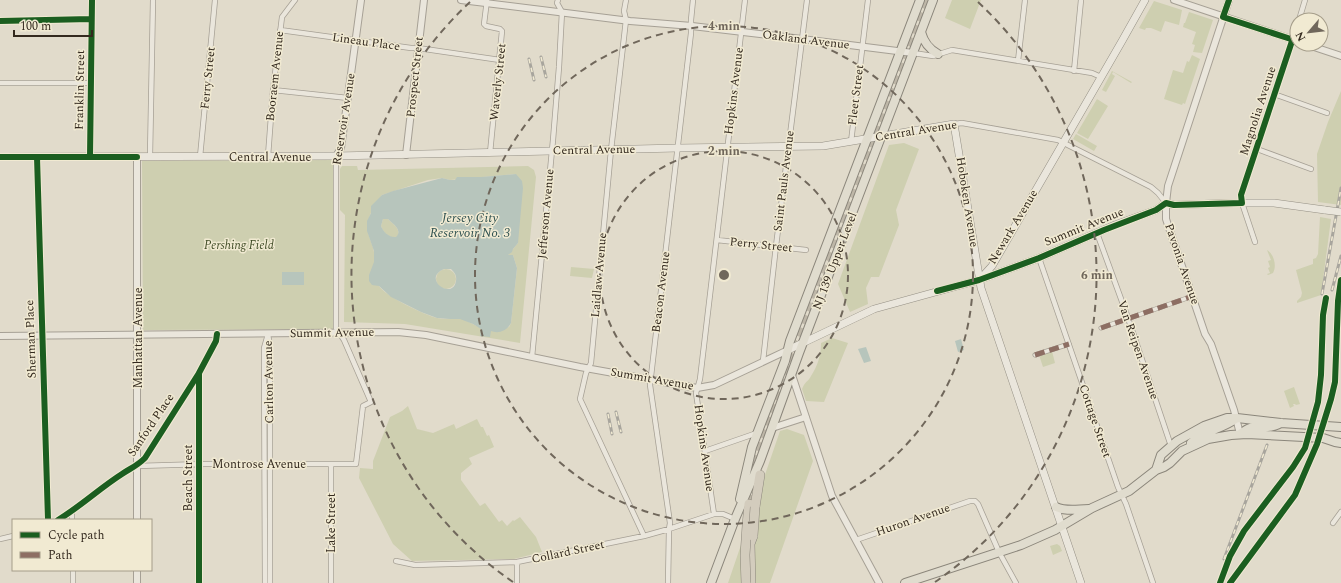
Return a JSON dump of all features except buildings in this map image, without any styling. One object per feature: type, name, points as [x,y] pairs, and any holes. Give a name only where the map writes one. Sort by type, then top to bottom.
[{"type":"highway","points":[[746,583],[745,555],[747,525],[760,475]]},
{"type":"highway","points":[[752,506],[753,536],[750,544],[753,583]]},
{"type":"main road","points":[[900,52],[920,0]]},
{"type":"main road","name":"Newark Avenue","points":[[979,280],[992,266],[1145,0]]},
{"type":"main road","name":"NJ 139 Upper Level","points":[[711,583],[735,519],[754,477],[933,1]]},
{"type":"main road","points":[[921,32],[925,44],[938,54]]},
{"type":"main road","name":"NJ 139 Upper Level","points":[[735,519],[752,447],[900,52]]},
{"type":"main road","name":"Central Avenue","points":[[0,157],[336,156],[823,146],[954,124]]},
{"type":"main road","name":"Hoboken Avenue","points":[[954,124],[979,280]]},
{"type":"main road","points":[[1166,203],[1174,205],[1274,203],[1341,212]]},
{"type":"main road","name":"Summit Avenue","points":[[788,350],[874,309],[979,280],[1039,258],[1096,232],[1156,210],[1166,203]]},
{"type":"main road","points":[[979,280],[1081,583]]},
{"type":"main road","points":[[1156,470],[1161,455],[1184,436],[1204,426],[1227,418],[1341,427]]},
{"type":"main road","points":[[905,583],[1036,539],[1062,527],[1090,509],[1134,488],[1156,470],[1164,467],[1199,436],[1228,425],[1237,418]]},
{"type":"main road","points":[[1240,434],[1254,427],[1269,427],[1281,423]]},
{"type":"main road","points":[[1182,451],[1199,442],[1215,437],[1240,434],[1341,438]]},
{"type":"main road","points":[[1323,438],[1341,443]]},
{"type":"main road","points":[[1056,507],[1064,510],[1074,508],[1090,509]]},
{"type":"street","name":"Franklin Street","points":[[90,157],[92,0]]},
{"type":"street","points":[[150,156],[153,0]]},
{"type":"street","name":"Ferry Street","points":[[200,157],[215,0]]},
{"type":"street","name":"Booraem Avenue","points":[[268,156],[273,90],[282,18],[295,0]]},
{"type":"street","name":"Reservoir Avenue","points":[[356,464],[363,406],[371,402],[344,340],[336,328],[336,156],[341,148],[361,0]]},
{"type":"street","name":"Prospect Street","points":[[406,155],[424,0]]},
{"type":"street","name":"Oakland Avenue","points":[[461,0],[487,1],[626,20],[692,26],[931,56],[952,50],[1092,73],[1101,77]]},
{"type":"street","name":"Jefferson Avenue","points":[[532,357],[552,151],[562,12],[557,4],[558,0]]},
{"type":"street","name":"Laidlaw Avenue","points":[[626,0],[624,12],[626,20],[611,150],[591,363],[586,373],[580,399],[644,536]]},
{"type":"street","name":"Beacon Avenue","points":[[668,583],[670,522],[650,379],[692,26],[693,0]]},
{"type":"street","name":"Hopkins Avenue","points":[[714,514],[697,398],[697,388],[700,379],[745,0]]},
{"type":"street","name":"Saint Pauls Avenue","points":[[763,362],[806,0]]},
{"type":"street","name":"Fleet Street","points":[[851,142],[868,0]]},
{"type":"street","points":[[1018,61],[1025,0]]},
{"type":"street","points":[[1074,71],[1081,0]]},
{"type":"street","points":[[1174,0],[1289,38]]},
{"type":"street","name":"Pavonia Avenue","points":[[1229,0],[1168,186],[1166,219],[1205,334],[1211,344],[1224,380],[1237,418],[1240,434]]},
{"type":"street","points":[[1301,12],[1305,0]]},
{"type":"street","name":"Waverly Street","points":[[487,1],[484,24],[502,31],[490,153]]},
{"type":"street","points":[[0,20],[91,20]]},
{"type":"street","name":"Lineau Place","points":[[280,30],[500,60]]},
{"type":"street","name":"Magnolia Avenue","points":[[1254,242],[1241,195],[1274,94],[1290,52]]},
{"type":"street","points":[[1329,52],[1341,56]]},
{"type":"street","points":[[0,83],[91,83]]},
{"type":"street","points":[[273,90],[348,98]]},
{"type":"street","points":[[1274,94],[1327,113]]},
{"type":"street","name":"Central Avenue","points":[[954,124],[962,124],[1050,139],[1063,143],[1151,187],[1166,203]]},
{"type":"street","points":[[1257,149],[1311,169]]},
{"type":"street","name":"Sherman Place","points":[[37,157],[48,519]]},
{"type":"street","name":"Manhattan Avenue","points":[[137,157],[138,519]]},
{"type":"street","name":"Van Reipen Avenue","points":[[1096,232],[1128,318],[1171,446]]},
{"type":"street","name":"Perry Street","points":[[717,240],[806,250]]},
{"type":"street","name":"Cottage Street","points":[[1039,258],[1153,583]]},
{"type":"street","points":[[1101,328],[1193,296]]},
{"type":"street","name":"Summit Avenue","points":[[0,336],[398,332],[697,388],[714,385],[788,350]]},
{"type":"street","name":"Sanford Place","points":[[60,519],[72,512],[122,473],[137,466],[145,458],[199,373],[216,341],[217,334]]},
{"type":"street","name":"Carlton Avenue","points":[[265,583],[267,571],[267,530],[264,464],[270,347],[268,334]]},
{"type":"street","points":[[1035,355],[1069,344]]},
{"type":"street","name":"Beach Street","points":[[199,373],[199,583]]},
{"type":"street","points":[[792,375],[830,491],[879,583]]},
{"type":"street","name":"Carlton Avenue","points":[[267,417],[270,464],[267,530]]},
{"type":"street","points":[[772,428],[806,417]]},
{"type":"street","points":[[705,451],[757,433]]},
{"type":"street","name":"Montrose Avenue","points":[[137,466],[199,464],[356,464]]},
{"type":"street","name":"Lake Street","points":[[331,464],[331,583]]},
{"type":"street","name":"Huron Avenue","points":[[856,540],[970,501],[975,501],[978,504],[999,552]]},
{"type":"street","points":[[72,512],[72,519]]},
{"type":"street","points":[[1333,523],[1341,512]]},
{"type":"street","points":[[714,514],[723,514],[735,519]]},
{"type":"street","name":"Collard Street","points":[[396,561],[415,565],[517,562],[644,536],[714,514]]},
{"type":"street","points":[[0,539],[12,536]]},
{"type":"street","points":[[999,552],[1016,583]]},
{"type":"street","points":[[517,562],[517,583]]},
{"type":"street","points":[[73,571],[73,583]]},
{"type":"street","points":[[137,571],[137,583]]},
{"type":"street","name":"Carlton Avenue","points":[[267,571],[270,583]]},
{"type":"green space","points":[[952,0],[981,0],[970,29],[945,18]]},
{"type":"green space","points":[[1154,1],[1182,10],[1179,25],[1165,21],[1161,32],[1151,28],[1146,28],[1145,30],[1139,28]]},
{"type":"green space","points":[[1189,12],[1213,20],[1202,53],[1193,52],[1195,45],[1192,44],[1196,32],[1183,27]]},
{"type":"green space","points":[[1192,55],[1200,59],[1185,104],[1183,103],[1182,105],[1164,99],[1173,70],[1183,73],[1187,61],[1189,62]]},
{"type":"green space","points":[[1112,71],[1132,82],[1131,83],[1113,72],[1112,74],[1115,76],[1106,92],[1102,90]]},
{"type":"green space","points":[[1341,91],[1341,205],[1318,202],[1317,154]]},
{"type":"green space","points":[[1097,99],[1108,106],[1088,139],[1077,133]]},
{"type":"green space","points":[[1076,134],[1097,146],[1094,151],[1073,139]]},
{"type":"green space","points":[[904,143],[919,149],[896,210],[899,225],[879,277],[871,277],[866,288],[868,304],[850,312],[838,284],[889,145]]},
{"type":"green space","name":"Pershing Field","points":[[335,160],[335,329],[143,330],[142,161]]},
{"type":"green space","points":[[342,166],[357,166],[358,170],[528,166],[534,170],[536,177],[520,343],[405,324],[344,322],[345,215],[340,210],[340,169]],"holes":[[[516,174],[518,243],[508,255],[513,255],[517,268],[511,323],[509,327],[491,331],[481,336],[481,328],[467,321],[459,318],[440,319],[431,316],[406,305],[383,290],[379,286],[375,269],[373,247],[367,227],[371,212],[382,195],[428,180],[442,178],[450,180]]]},
{"type":"green space","points":[[1320,217],[1331,219],[1321,295],[1297,303],[1302,293],[1296,270],[1313,264],[1313,259],[1316,258],[1318,254]]},
{"type":"green space","points":[[383,219],[388,219],[396,227],[398,230],[398,235],[396,238],[389,236],[383,230],[381,226]]},
{"type":"green space","points":[[1267,250],[1273,257],[1275,264],[1273,273],[1268,275],[1267,274],[1270,273],[1268,268],[1270,267],[1268,261],[1271,260]]},
{"type":"green space","points":[[571,267],[594,269],[592,278],[570,276]]},
{"type":"green space","points":[[446,269],[453,272],[456,279],[453,286],[446,289],[439,286],[436,279],[439,272]]},
{"type":"green space","points":[[832,338],[848,343],[824,402],[806,401],[802,389],[804,384],[810,378],[817,364],[820,356],[821,343]]},
{"type":"green space","points":[[1052,351],[1055,363],[1043,367],[1039,355]]},
{"type":"green space","points":[[1294,387],[1300,404],[1293,404],[1294,406],[1290,408],[1284,391]]},
{"type":"green space","points":[[408,406],[417,429],[433,433],[454,424],[456,429],[477,419],[487,436],[489,435],[494,447],[469,458],[472,464],[461,473],[461,480],[480,506],[485,503],[499,522],[502,520],[507,526],[513,520],[514,521],[520,517],[536,537],[542,552],[514,559],[412,561],[393,544],[359,478],[360,468],[373,469],[373,461],[390,417]]},
{"type":"green space","points":[[787,429],[804,435],[813,461],[770,583],[728,583],[780,431]]},
{"type":"green space","points":[[1057,544],[1060,546],[1062,551],[1053,555],[1050,546]]},
{"type":"water","name":"Jersey City Reservoir No. 3","points":[[516,174],[522,181],[523,188],[518,243],[508,255],[513,255],[517,268],[511,323],[502,331],[491,331],[490,337],[480,336],[481,329],[460,319],[437,318],[421,312],[391,297],[379,286],[372,285],[369,281],[369,275],[374,262],[374,251],[367,231],[367,221],[371,213],[371,206],[382,195],[442,178],[455,180],[457,177],[481,177]],"holes":[[[383,219],[388,219],[396,227],[398,230],[396,237],[389,236],[383,230],[381,226]],[[444,269],[451,269],[456,275],[454,287],[450,289],[445,289],[437,282],[436,278],[438,273]]]},
{"type":"water","points":[[282,272],[304,272],[304,285],[282,285]]},
{"type":"water","points":[[961,339],[964,350],[958,352],[955,341]]},
{"type":"water","points":[[866,347],[871,361],[864,363],[858,349]]},
{"type":"tunnel","points":[[749,504],[753,470],[761,440],[927,0]]},
{"type":"railway","points":[[541,57],[546,77]]},
{"type":"railway","points":[[529,59],[534,80]]},
{"type":"railway","points":[[1322,294],[1341,188]]},
{"type":"railway","points":[[1332,290],[1341,256]]},
{"type":"railway","points":[[1340,288],[1341,280]]},
{"type":"railway","points":[[616,412],[621,432]]},
{"type":"railway","points":[[608,414],[612,434]]},
{"type":"railway","points":[[1224,559],[1267,445]]},
{"type":"railway","points":[[1220,583],[1237,542],[1252,520],[1292,470],[1305,448]]},
{"type":"railway","points":[[1230,583],[1295,495],[1305,473]]},
{"type":"marked path","points":[[1101,328],[1193,296]]},
{"type":"marked path","points":[[1035,355],[1069,344]]},
{"type":"cycle path","points":[[90,157],[92,0]]},
{"type":"cycle path","points":[[1229,0],[1223,17],[1289,38]]},
{"type":"cycle path","points":[[0,21],[91,19]]},
{"type":"cycle path","points":[[937,291],[979,280],[1039,258],[1104,230],[1156,210],[1166,203],[1174,205],[1242,203],[1241,195],[1289,50]]},
{"type":"cycle path","points":[[0,157],[137,157]]},
{"type":"cycle path","points":[[37,157],[48,519]]},
{"type":"cycle path","points":[[1230,583],[1295,495],[1317,444],[1335,382],[1338,301],[1341,280]]},
{"type":"cycle path","points":[[1220,583],[1230,556],[1244,531],[1293,467],[1305,448],[1318,402],[1321,375],[1323,315],[1326,298]]},
{"type":"cycle path","points":[[60,519],[145,458],[199,373],[216,341],[217,334]]},
{"type":"cycle path","points":[[199,373],[199,583]]}]
